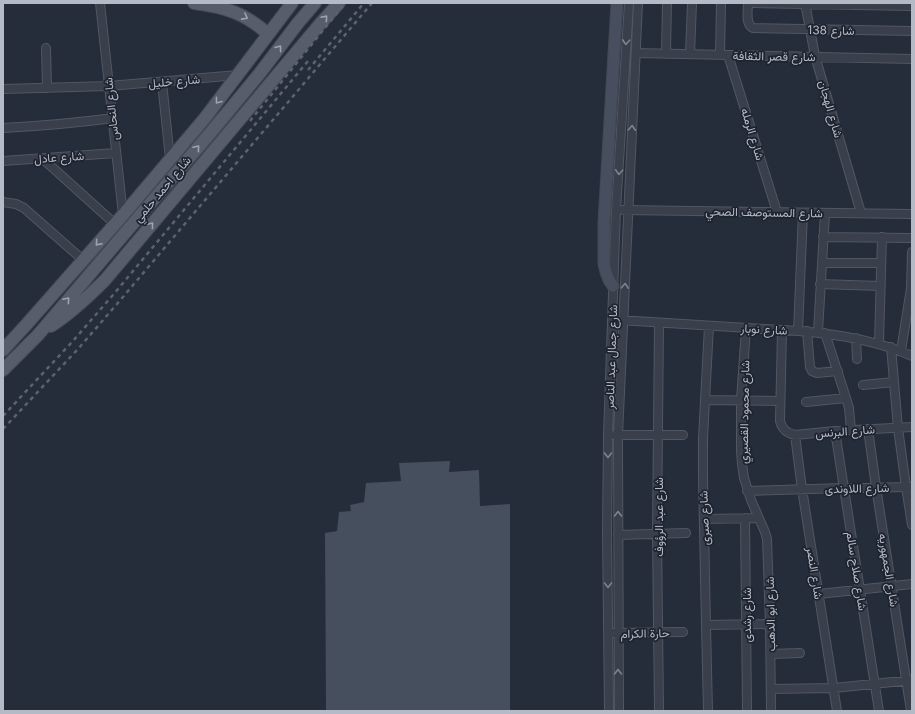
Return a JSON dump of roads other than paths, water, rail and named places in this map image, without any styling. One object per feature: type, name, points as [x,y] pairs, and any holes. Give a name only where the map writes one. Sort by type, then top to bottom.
[{"type":"main road","points":[[194,3],[224,8],[235,12],[249,19],[268,34]]},
{"type":"main road","name":"شارع احمد حلمي","points":[[3,350],[119,219],[205,118],[292,3]]},
{"type":"main road","name":"شارع احمد حلمي","points":[[3,370],[38,335],[212,131],[315,3]]},
{"type":"main road","points":[[38,335],[85,301],[105,280],[339,3]]},
{"type":"main road","points":[[613,286],[607,276],[604,264],[604,222],[617,3]]},
{"type":"street","name":"شارع النحاس","points":[[100,3],[113,118],[119,219]]},
{"type":"street","name":"شارع جمال عبد الناصر","points":[[609,711],[607,533],[608,435],[616,210],[629,3]]},
{"type":"street","name":"شارع جمال عبد الناصر","points":[[619,711],[618,435],[638,3]]},
{"type":"street","points":[[666,54],[667,3]]},
{"type":"street","points":[[690,54],[692,3]]},
{"type":"street","name":"شارع الرمله","points":[[722,3],[724,55],[777,212]]},
{"type":"street","name":"شارع 138","points":[[748,3],[748,23],[751,27],[756,28],[912,31]]},
{"type":"street","points":[[754,3],[912,6]]},
{"type":"street","name":"شارع الهجان","points":[[805,4],[815,56],[861,214]]},
{"type":"street","points":[[46,48],[47,88]]},
{"type":"street","name":"شارع قصر الثقافة","points":[[636,53],[912,59]]},
{"type":"street","name":"شارع خليل","points":[[3,89],[109,86],[238,75]]},
{"type":"street","points":[[162,82],[170,159]]},
{"type":"street","points":[[3,128],[76,123],[113,118]]},
{"type":"street","name":"شارع عادل","points":[[3,161],[116,153]]},
{"type":"street","points":[[43,159],[119,219]]},
{"type":"street","points":[[3,202],[16,204],[24,208],[83,260]]},
{"type":"street","name":"شارع المستوصف الصحي","points":[[616,210],[912,214]]},
{"type":"street","points":[[798,331],[803,213]]},
{"type":"street","points":[[825,213],[820,284],[821,333],[838,371],[849,408],[851,430]]},
{"type":"street","points":[[823,237],[912,238]]},
{"type":"street","points":[[879,343],[882,237]]},
{"type":"street","points":[[900,351],[910,312],[912,252]]},
{"type":"street","points":[[822,263],[881,262]]},
{"type":"street","points":[[820,284],[880,286]]},
{"type":"street","name":"شارع نوبار","points":[[612,320],[821,333],[879,343],[912,356]]},
{"type":"street","name":"شارع عبد الرؤوف","points":[[659,323],[657,534],[659,711]]},
{"type":"street","name":"شارع صبرى","points":[[708,711],[703,451],[709,326]]},
{"type":"street","name":"شارع محمود القصيري","points":[[746,328],[741,400],[741,451],[743,471],[750,500],[759,518]]},
{"type":"street","points":[[782,330],[780,421],[781,426],[785,431],[795,435]]},
{"type":"street","points":[[808,332],[810,366],[812,371],[817,373],[838,371]]},
{"type":"street","points":[[856,338],[857,359]]},
{"type":"street","points":[[891,347],[898,428],[909,487],[912,525]]},
{"type":"street","points":[[863,385],[894,382]]},
{"type":"street","points":[[806,402],[846,398]]},
{"type":"street","points":[[705,400],[780,401]]},
{"type":"street","name":"شارع البرنس","points":[[795,435],[835,431],[912,427]]},
{"type":"street","name":"شارع الجمهوريه","points":[[868,429],[891,586],[909,680],[911,711]]},
{"type":"street","name":"شارع صلاح سالم","points":[[835,431],[878,711]]},
{"type":"street","points":[[608,435],[684,435]]},
{"type":"street","name":"شارع النصر","points":[[795,435],[802,489],[837,711]]},
{"type":"street","name":"شارع اللاوندى","points":[[748,491],[909,487]]},
{"type":"street","name":"شارع رشدى","points":[[746,518],[747,711]]},
{"type":"street","points":[[704,519],[759,518]]},
{"type":"street","name":"شارع ابو الدهب","points":[[759,518],[767,540],[771,654],[771,711]]},
{"type":"street","points":[[618,535],[686,533]]},
{"type":"street","points":[[819,594],[912,584]]},
{"type":"street","points":[[706,625],[770,624]]},
{"type":"street","name":"حارة الكرام","points":[[608,633],[682,632]]},
{"type":"street","points":[[771,654],[800,652]]},
{"type":"street","points":[[771,689],[834,688],[909,680]]},
{"type":"railway","points":[[250,121],[345,3]]},
{"type":"railway","points":[[308,70],[364,3]]},
{"type":"railway","points":[[3,429],[78,349],[117,304],[372,3]]},
{"type":"railway","points":[[3,416],[72,342],[113,295],[308,61]]}]
